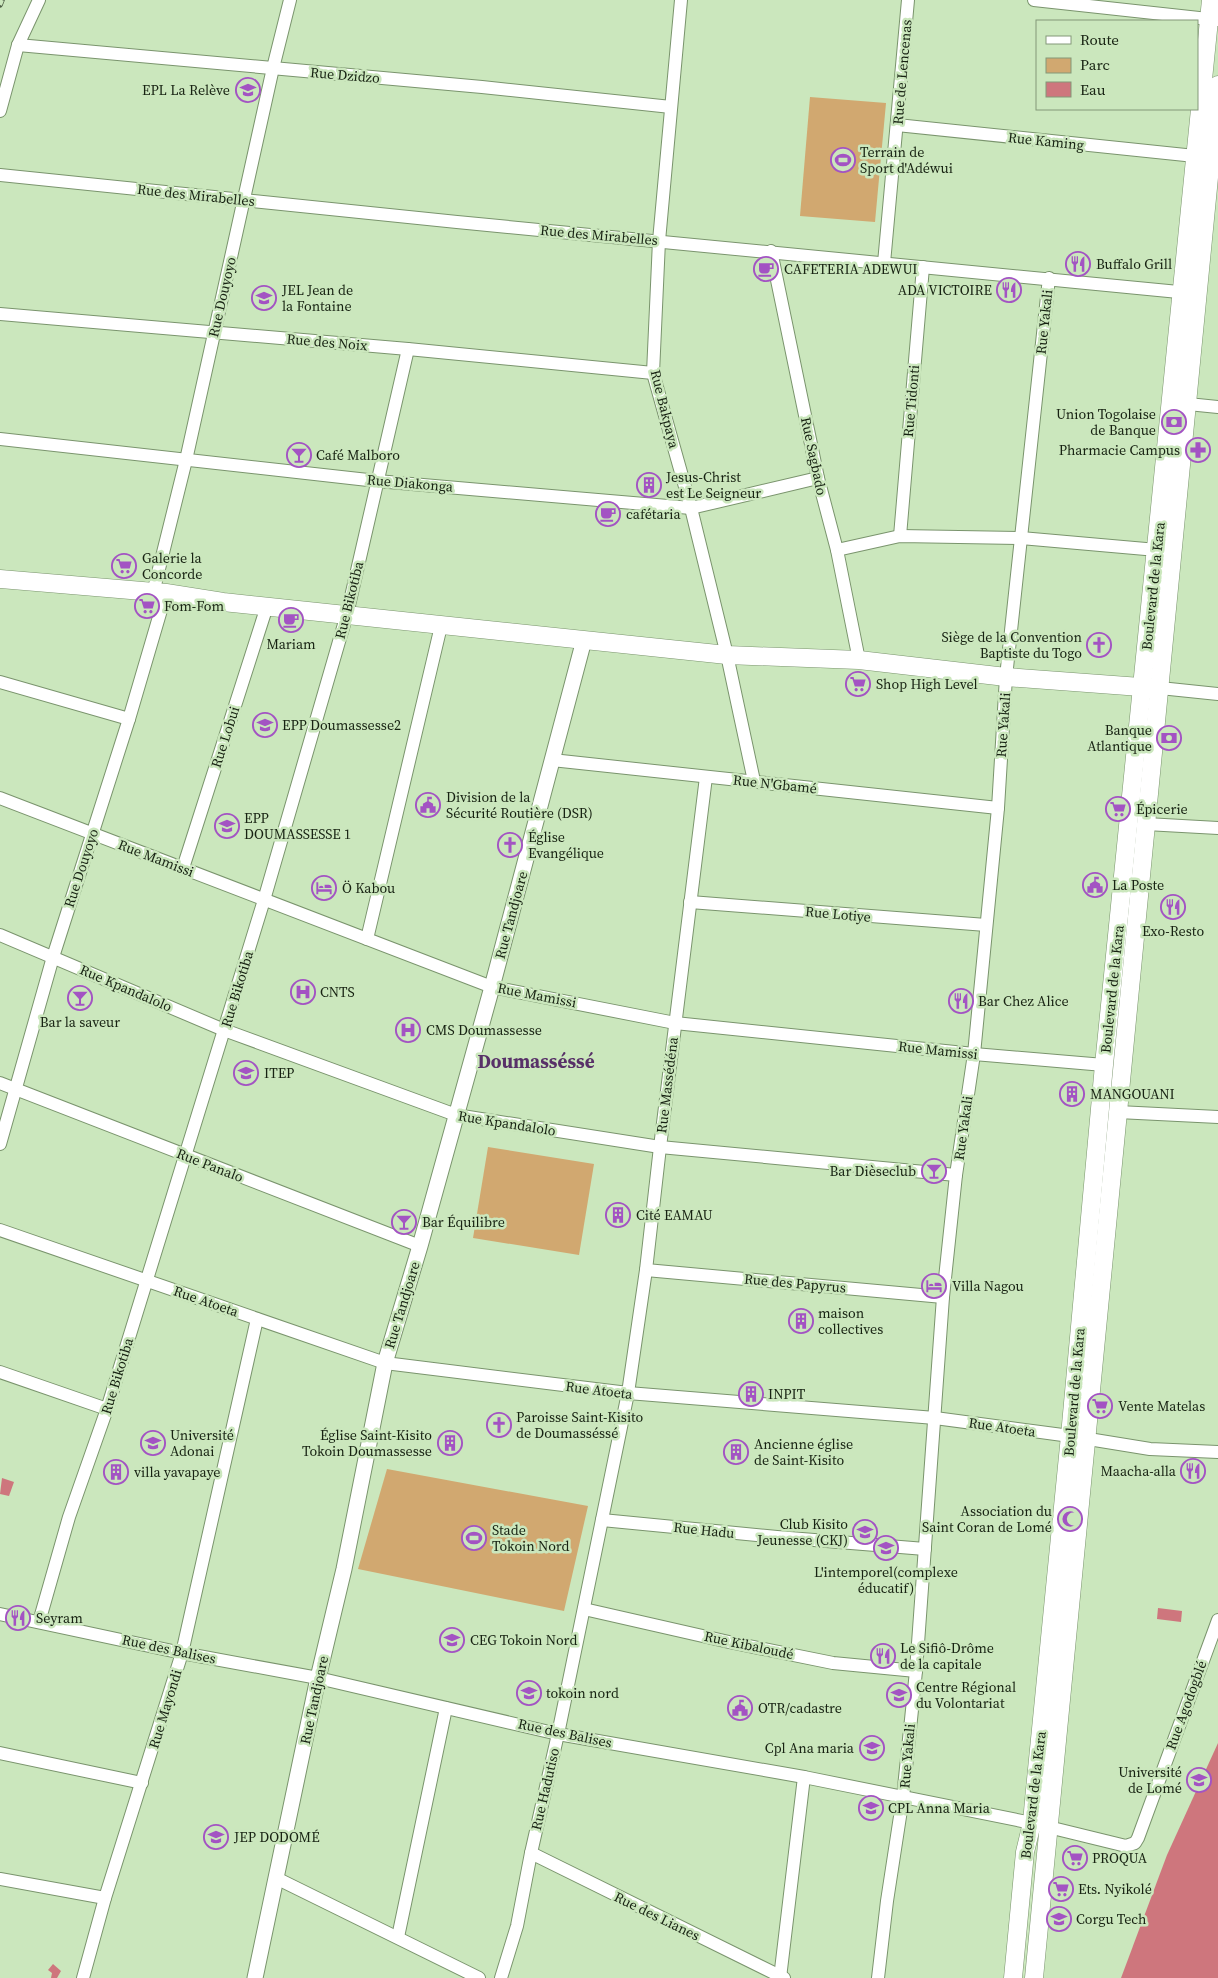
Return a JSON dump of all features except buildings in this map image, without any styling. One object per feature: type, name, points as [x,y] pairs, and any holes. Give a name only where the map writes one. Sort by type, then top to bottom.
[{"type":"main road","name":"Boulevard de la Kara","points":[[1013,1978],[1025,1852],[1025,1822],[1122,1112],[1150,824],[1160,688],[1188,404],[1195,156],[1213,19],[1211,0]]},
{"type":"main road","name":"Boulevard de la Kara","points":[[1034,1978],[1053,1828],[1098,1064],[1157,550],[1218,85]]},
{"type":"main road","points":[[0,579],[160,593],[223,602],[727,656],[859,660],[1006,677],[1160,688]]},
{"type":"street","points":[[0,111],[18,44],[39,0]]},
{"type":"street","name":"Rue Douyoyo","points":[[0,1144],[53,957],[129,719],[160,593],[214,332],[290,0]]},
{"type":"street","name":"Rue Bakpaya","points":[[680,0],[659,241],[653,373],[691,508],[727,656],[754,781]]},
{"type":"street","name":"Rue de Lencenas","points":[[884,262],[908,0]]},
{"type":"street","points":[[1034,0],[1078,2],[1213,19]]},
{"type":"street","name":"Rue Dzidzo","points":[[18,44],[671,107]]},
{"type":"street","name":"Rue Kaming","points":[[896,125],[1195,156]]},
{"type":"street","name":"Rue des Mirabelles","points":[[0,175],[1190,293]]},
{"type":"street","name":"Rue Sagbado","points":[[771,252],[818,478],[837,550],[859,660]]},
{"type":"street","name":"Rue Tidonti","points":[[900,536],[923,267]]},
{"type":"street","name":"Rue Yakali","points":[[878,1978],[887,1901],[903,1797],[916,1671],[944,1297],[956,1175],[974,1054],[998,808],[1006,677],[1049,278]]},
{"type":"street","name":"Rue des Noix","points":[[0,314],[408,349],[653,373]]},
{"type":"street","name":"Rue Bikotiba","points":[[39,1622],[69,1518],[107,1409],[186,1156],[264,900],[347,614],[408,349]]},
{"type":"street","points":[[1188,404],[1218,407]]},
{"type":"street","name":"Rue Diakonga","points":[[0,439],[378,481],[691,508],[818,478]]},
{"type":"street","points":[[837,550],[900,536],[1021,538],[1157,550]]},
{"type":"street","name":"Rue Lobui","points":[[182,868],[267,606]]},
{"type":"street","points":[[367,938],[442,626]]},
{"type":"street","name":"Rue Tandjoare","points":[[255,1978],[318,1678],[344,1569],[385,1363],[420,1246],[492,986],[584,640]]},
{"type":"street","points":[[0,682],[129,719]]},
{"type":"street","points":[[1160,688],[1218,694]]},
{"type":"street","name":"Rue N'Gbamé","points":[[552,760],[998,808]]},
{"type":"street","name":"Rue Massédéna","points":[[628,1393],[646,1270],[706,776]]},
{"type":"street","name":"Rue Mamissi","points":[[0,798],[492,986],[675,1023],[974,1054],[1098,1064]]},
{"type":"street","points":[[1150,824],[1218,828]]},
{"type":"street","name":"Rue Lotiye","points":[[690,902],[986,926]]},
{"type":"street","name":"Rue Kpandalolo","points":[[0,935],[224,1030],[456,1116],[660,1147],[956,1175]]},
{"type":"street","name":"Rue Panalo","points":[[0,1083],[420,1246]]},
{"type":"street","points":[[1122,1112],[1218,1117]]},
{"type":"street","name":"Rue Atoeta","points":[[0,1230],[385,1363],[628,1393],[935,1418],[1150,1449],[1218,1452]]},
{"type":"street","name":"Rue des Papyrus","points":[[646,1270],[944,1297]]},
{"type":"street","name":"Rue Mayondi","points":[[83,1978],[105,1898],[182,1653],[256,1319]]},
{"type":"street","points":[[0,1372],[107,1409]]},
{"type":"street","name":"Rue Hadutiso","points":[[501,1978],[517,1926],[628,1393]]},
{"type":"street","name":"Rue Hadu","points":[[602,1520],[925,1549]]},
{"type":"street","name":"Rue Kibaloudé","points":[[584,1609],[729,1642],[833,1663],[916,1671]]},
{"type":"street","name":"Rue des Balises","points":[[0,1614],[182,1653],[318,1678],[558,1734],[804,1777],[1053,1828],[1120,1846],[1132,1845]]},
{"type":"street","name":"Rue Agodogblé","points":[[1132,1845],[1138,1838],[1218,1620]]},
{"type":"street","points":[[398,1937],[446,1708]]},
{"type":"street","points":[[0,1753],[142,1783]]},
{"type":"street","points":[[781,1977],[804,1777]]},
{"type":"street","name":"Rue des Lianes","points":[[531,1853],[781,1977]]},
{"type":"street","points":[[276,1878],[479,1978]]},
{"type":"street","points":[[0,1879],[105,1898]]},
{"type":"green space","name":"Terrain de Sport d'Adéwui","points":[[810,97],[886,103],[875,222],[800,216]]},
{"type":"green space","points":[[488,1147],[594,1164],[579,1255],[473,1238]]},
{"type":"green space","name":"Stade Tokoin Nord","points":[[387,1469],[588,1506],[564,1611],[358,1569]]},
{"type":"water","points":[[2,1478],[14,1482],[9,1496],[0,1494]]},
{"type":"water","points":[[1158,1608],[1182,1611],[1181,1622],[1157,1619]]},
{"type":"water","name":"Université de Lomé","points":[[1218,1743],[1218,1978],[1121,1978],[1167,1855]]},
{"type":"water","points":[[53,1964],[61,1971],[57,1978],[51,1978],[52,1973],[48,1970]]},
{"type":"railway","points":[[0,5],[2,0]]},
{"type":"place","name":"EPL La Relève","points":[[248,90]]},
{"type":"place","name":"Terrain de Sport d'Adéwui","points":[[843,160]]},
{"type":"place","name":"Buffalo Grill","points":[[1078,264]]},
{"type":"place","name":"CAFETERIA ADEWUI","points":[[766,269]]},
{"type":"place","name":"ADA VICTOIRE","points":[[1009,290]]},
{"type":"place","name":"JEL Jean de la Fontaine","points":[[264,298]]},
{"type":"place","name":"Union Togolaise de Banque","points":[[1174,422]]},
{"type":"place","name":"Pharmacie Campus","points":[[1198,450]]},
{"type":"place","name":"Café Malboro","points":[[299,455]]},
{"type":"place","name":"Jesus-Christ est Le Seigneur","points":[[649,485]]},
{"type":"place","name":"cafétaria","points":[[608,514]]},
{"type":"place","name":"Galerie la Concorde","points":[[124,566]]},
{"type":"place","name":"Fom-Fom","points":[[147,606]]},
{"type":"place","name":"Mariam","points":[[291,620]]},
{"type":"place","name":"Siège de la Convention Baptiste du Togo","points":[[1099,645]]},
{"type":"place","name":"Shop High Level","points":[[858,684]]},
{"type":"place","name":"EPP Doumassesse2","points":[[265,725]]},
{"type":"place","name":"Banque Atlantique","points":[[1169,738]]},
{"type":"place","name":"Division de la Sécurité Routière (DSR)","points":[[428,805]]},
{"type":"place","name":"Épicerie","points":[[1118,809]]},
{"type":"place","name":"EPP DOUMASSESSE 1","points":[[227,826]]},
{"type":"place","name":"Église Evangélique","points":[[510,845]]},
{"type":"place","name":"La Poste","points":[[1095,885]]},
{"type":"place","name":"Ö Kabou","points":[[324,888]]},
{"type":"place","name":"Exo-Resto","points":[[1173,907]]},
{"type":"place","name":"CNTS","points":[[303,992]]},
{"type":"place","name":"Bar la saveur","points":[[80,998]]},
{"type":"place","name":"Bar Chez Alice","points":[[961,1001]]},
{"type":"place","name":"CMS Doumassesse","points":[[408,1030]]},
{"type":"place","name":"ITEP","points":[[246,1073]]},
{"type":"place","name":"MANGOUANI","points":[[1072,1094]]},
{"type":"place","name":"Bar Dièseclub","points":[[934,1171]]},
{"type":"place","name":"Cité EAMAU","points":[[618,1215]]},
{"type":"place","name":"Bar Équilibre","points":[[404,1222]]},
{"type":"place","name":"Villa Nagou","points":[[934,1286]]},
{"type":"place","name":"maison collectives","points":[[801,1321]]},
{"type":"place","name":"INPIT","points":[[751,1394]]},
{"type":"place","name":"Vente Matelas","points":[[1100,1406]]},
{"type":"place","name":"Paroisse Saint-Kisito de Doumasséssé","points":[[499,1425]]},
{"type":"place","name":"Université Adonai","points":[[153,1443]]},
{"type":"place","name":"Église Saint-Kisito Tokoin Doumassesse","points":[[450,1443]]},
{"type":"place","name":"Ancienne église de Saint-Kisito","points":[[736,1452]]},
{"type":"place","name":"Maacha-alla","points":[[1193,1471]]},
{"type":"place","name":"villa yavapaye","points":[[116,1472]]},
{"type":"place","name":"Association du Saint Coran de Lomé","points":[[1070,1519]]},
{"type":"place","name":"Club Kisito Jeunesse (CKJ)","points":[[865,1532]]},
{"type":"place","name":"Stade Tokoin Nord","points":[[474,1538]]},
{"type":"place","name":"L'intemporel(complexe éducatif)","points":[[886,1548]]},
{"type":"place","name":"Seyram","points":[[18,1618]]},
{"type":"place","name":"CEG Tokoin Nord","points":[[452,1640]]},
{"type":"place","name":"Le Sifiô-Drôme de la capitale","points":[[883,1656]]},
{"type":"place","name":"tokoin nord","points":[[529,1693]]},
{"type":"place","name":"Centre Régional du Volontariat","points":[[899,1695]]},
{"type":"place","name":"OTR/cadastre","points":[[740,1708]]},
{"type":"place","name":"Cpl Ana maria","points":[[872,1748]]},
{"type":"place","name":"Université de Lomé","points":[[1199,1780]]},
{"type":"place","name":"CPL Anna Maria","points":[[871,1808]]},
{"type":"place","name":"JEP DODOMÉ","points":[[216,1837]]},
{"type":"place","name":"PROQUA","points":[[1075,1858]]},
{"type":"place","name":"Ets. Nyikolé","points":[[1061,1889]]},
{"type":"place","name":"Corgu Tech","points":[[1059,1919]]},
{"type":"district","name":"Doumasséssé","points":[[536,1061]]}]
